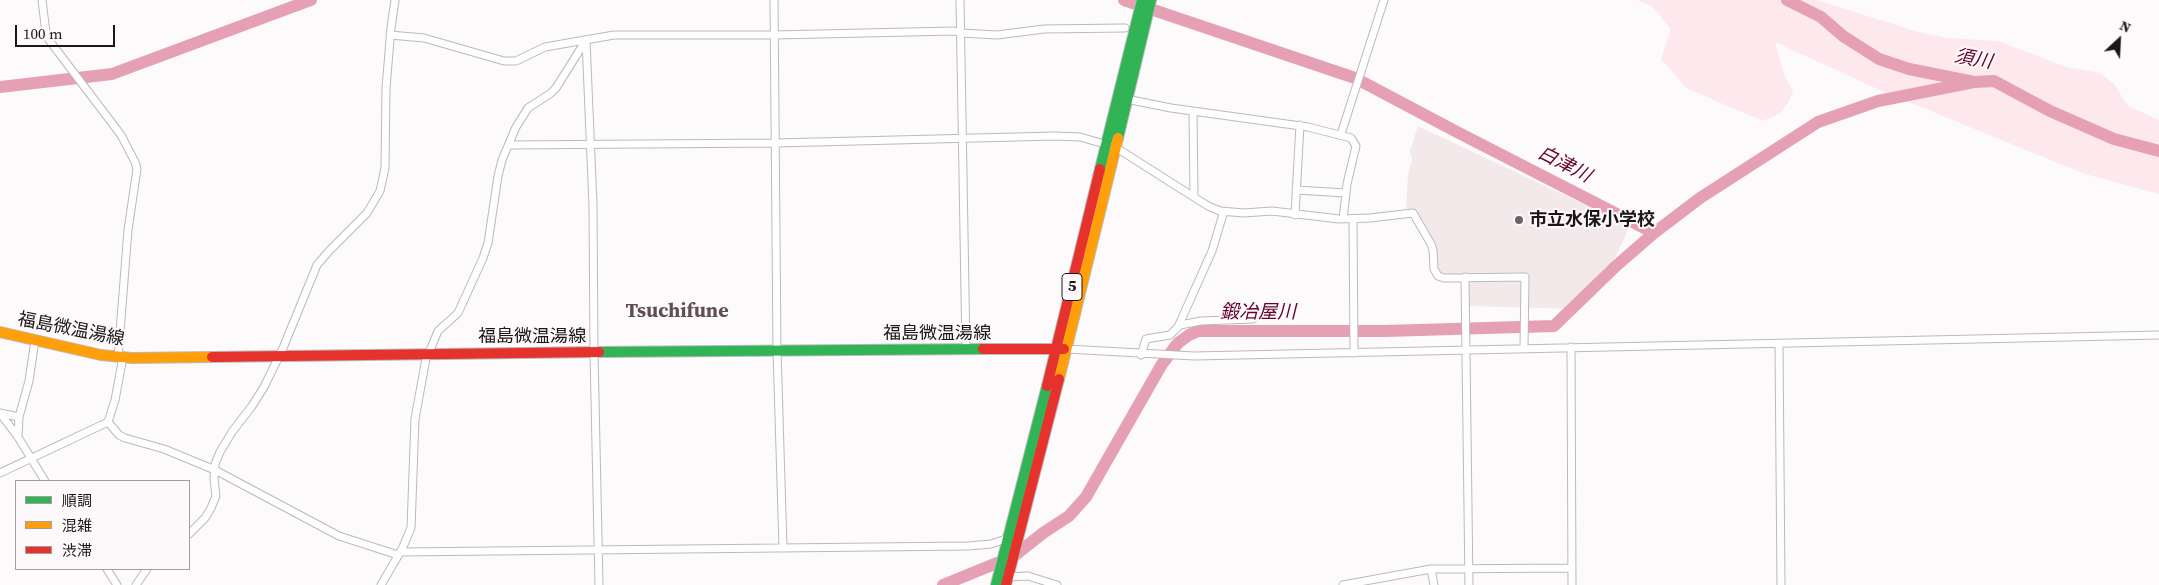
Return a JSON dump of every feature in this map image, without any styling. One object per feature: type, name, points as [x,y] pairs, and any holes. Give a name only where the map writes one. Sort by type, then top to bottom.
[{"type":"main road","name":"5","points":[[1003,579],[1062,349],[1110,146],[1134,28],[1142,0]]},
{"type":"main road","name":"5","points":[[1110,146],[1126,99],[1134,28],[1151,0]]},
{"type":"main road","name":"福島微温湯線","points":[[0,332],[121,357],[280,354],[1062,349]]},
{"type":"street","points":[[0,473],[108,422],[115,400],[121,357],[128,230],[137,169],[121,135],[49,40],[46,33],[42,0]]},
{"type":"street","points":[[190,533],[207,515],[214,502],[216,492],[215,464],[226,442],[258,398],[280,354],[318,265],[330,250],[367,213],[380,191],[384,170],[390,35],[395,0]]},
{"type":"street","points":[[774,0],[777,351],[783,547]]},
{"type":"street","points":[[960,0],[966,350]]},
{"type":"street","points":[[1342,134],[1384,0]]},
{"type":"street","points":[[390,35],[424,38],[504,61],[516,61],[545,47],[614,35],[774,35],[954,30],[961,33],[997,35],[1044,29],[1134,28]]},
{"type":"street","points":[[586,40],[592,144],[599,585]]},
{"type":"street","points":[[381,585],[399,554],[412,524],[415,419],[428,353],[438,331],[462,307],[483,258],[488,243],[502,160],[523,114],[528,108],[551,94],[586,40]]},
{"type":"street","points":[[1126,99],[1193,111],[1300,125],[1342,134],[1351,138],[1356,143],[1343,219]]},
{"type":"street","points":[[1193,111],[1194,197]]},
{"type":"street","points":[[1295,215],[1300,125]]},
{"type":"street","points":[[509,145],[775,143],[1072,136],[1110,146],[1208,206],[1224,212],[1272,212],[1343,219],[1413,213],[1431,244],[1434,269],[1438,276],[1525,277],[1524,348]]},
{"type":"street","points":[[1296,190],[1346,193]]},
{"type":"street","points":[[1141,354],[1146,339],[1170,335],[1180,325],[1212,251],[1224,212]]},
{"type":"street","points":[[1353,219],[1354,352]]},
{"type":"street","points":[[1465,277],[1469,585]]},
{"type":"street","points":[[1180,325],[1201,321],[1253,319]]},
{"type":"street","points":[[1062,349],[1194,356],[2159,335]]},
{"type":"street","points":[[18,437],[19,417],[29,381],[34,340]]},
{"type":"street","points":[[1779,344],[1781,585]]},
{"type":"street","points":[[1571,347],[1572,585]]},
{"type":"street","points":[[0,413],[19,417]]},
{"type":"street","points":[[0,413],[18,437],[44,480]]},
{"type":"street","points":[[108,422],[119,435],[125,438],[164,448],[215,470],[338,536],[399,554],[783,547],[968,546],[1012,541]]},
{"type":"street","points":[[1343,585],[1432,568],[1572,568]]},
{"type":"street","points":[[1432,568],[1434,585]]},
{"type":"street","points":[[108,570],[117,585]]},
{"type":"street","points":[[136,585],[146,570]]},
{"type":"street","points":[[1003,579],[1028,576],[1057,585]]},
{"type":"shaded area","points":[[1637,0],[1817,0],[1918,32],[1948,38],[1998,41],[2066,67],[2100,73],[2114,84],[2128,106],[2159,120],[2159,194],[2085,174],[1884,92],[1775,42],[1785,77],[1793,91],[1788,103],[1780,113],[1763,121],[1686,88],[1661,59],[1671,29],[1652,6]]},
{"type":"shaded area","name":"市立水保小学校","points":[[1418,126],[1630,226],[1616,256],[1577,309],[1469,306],[1469,275],[1446,275],[1437,270],[1435,244],[1417,213],[1406,209],[1408,175],[1412,160],[1410,151]]},
{"type":"waterway","name":"白津川","points":[[0,87],[112,74],[311,0]]},
{"type":"waterway","name":"白津川","points":[[1124,0],[1355,78],[1654,233]]},
{"type":"waterway","name":"須川","points":[[1787,0],[1821,17],[1843,36],[1879,59],[1909,69],[1974,82],[1994,81],[2050,111],[2114,139],[2159,151]]},
{"type":"waterway","name":"鍛冶屋川","points":[[943,585],[1014,556],[1043,533],[1069,516],[1086,497],[1162,364],[1178,343],[1189,335],[1198,331],[1385,331],[1554,326],[1616,266],[1654,233],[1700,198],[1818,122],[1878,101],[1974,82]]},
{"type":"traffic: fast","points":[[1100,169],[1142,0]]},
{"type":"traffic: fast","points":[[1118,138],[1151,0]]},
{"type":"traffic: fast","points":[[599,352],[983,349]]},
{"type":"traffic: fast","points":[[996,585],[1047,386]]},
{"type":"traffic: slow","points":[[1059,379],[1118,138]]},
{"type":"traffic: slow","points":[[0,332],[101,355],[132,358],[212,357]]},
{"type":"traffic: jam","points":[[1047,386],[1100,169]]},
{"type":"traffic: jam","points":[[983,349],[1064,349]]},
{"type":"traffic: jam","points":[[212,357],[599,352]]},
{"type":"traffic: jam","points":[[1006,585],[1059,379]]},
{"type":"place","name":"市立水保小学校","points":[[1519,220]]},
{"type":"district","name":"Tsuchifune","points":[[677,312]]}]
